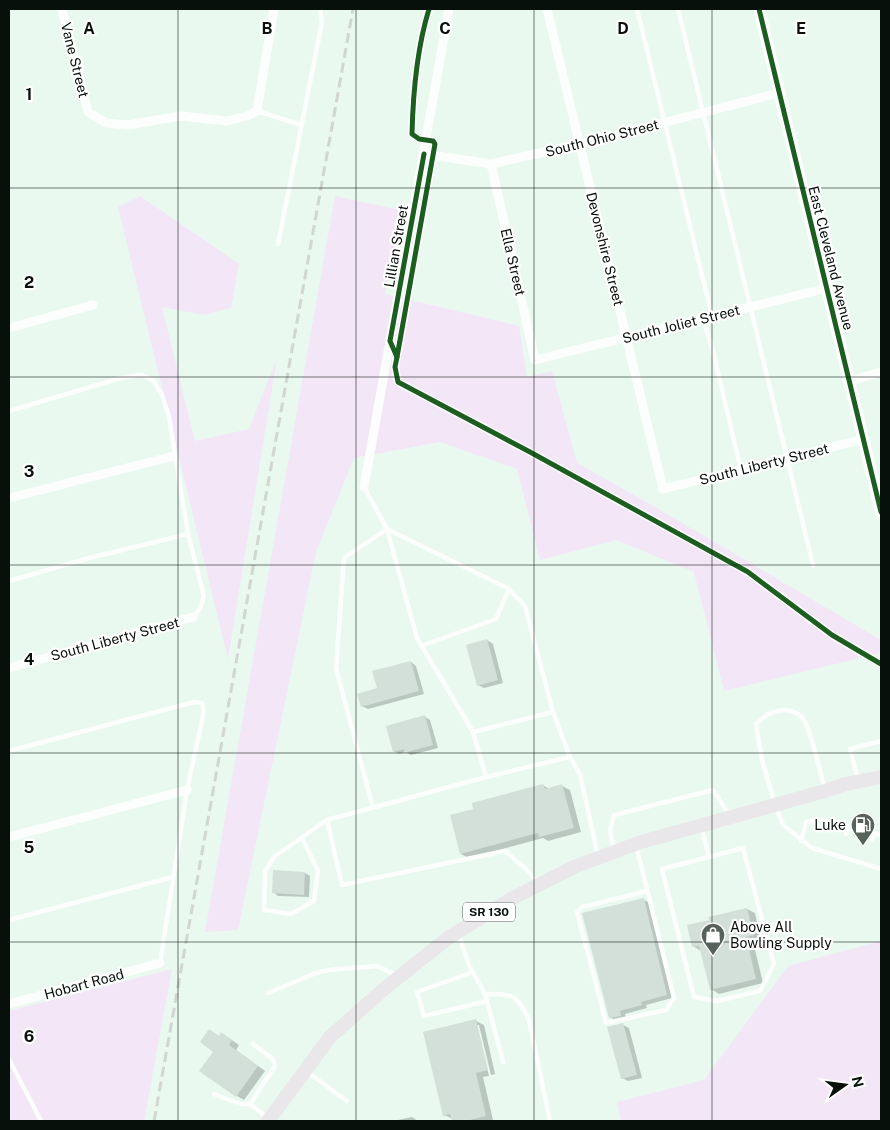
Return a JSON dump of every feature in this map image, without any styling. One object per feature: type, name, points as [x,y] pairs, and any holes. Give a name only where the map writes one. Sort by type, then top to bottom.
[{"type":"main road","name":"East Cleveland Avenue","points":[[759,9],[881,512]]},
{"type":"main road","points":[[825,791],[858,781],[881,777]]},
{"type":"main road","points":[[825,791],[881,783]]},
{"type":"main road","name":"SR 130","points":[[269,1120],[330,1038],[399,977],[458,932],[511,899],[574,867],[636,844],[825,791]]},
{"type":"street","name":"Vane Street","points":[[62,9],[88,112],[106,123],[128,125],[181,116],[226,121],[247,116],[257,111]]},
{"type":"street","points":[[257,111],[274,9]]},
{"type":"street","name":"Lillian Street","points":[[364,486],[449,9]]},
{"type":"street","name":"Devonshire Street","points":[[547,9],[664,489]]},
{"type":"street","name":"South Ohio Street","points":[[424,154],[491,164],[580,144],[779,93]]},
{"type":"street","name":"Ella Street","points":[[491,164],[535,360]]},
{"type":"street","name":"South Joliet Street","points":[[535,360],[827,288]]},
{"type":"street","points":[[9,328],[93,306]]},
{"type":"street","points":[[850,381],[881,372]]},
{"type":"street","name":"South Liberty Street","points":[[664,489],[864,439]]},
{"type":"street","points":[[9,498],[174,456]]},
{"type":"street","name":"South Liberty Street","points":[[9,668],[192,617]]},
{"type":"street","points":[[9,837],[186,790]]},
{"type":"street","name":"Hobart Road","points":[[9,1004],[160,963]]},
{"type":"lane","points":[[278,244],[322,22],[320,9]]},
{"type":"lane","points":[[637,9],[665,122],[708,318],[713,351],[741,470]]},
{"type":"lane","points":[[678,9],[813,565]]},
{"type":"lane","points":[[257,111],[302,125]]},
{"type":"lane","points":[[9,411],[121,378],[142,375],[153,380],[162,395],[169,417],[188,534],[204,596],[200,609],[192,617]]},
{"type":"lane","points":[[364,486],[387,529],[416,638],[474,732],[486,777]]},
{"type":"lane","points":[[387,529],[508,589],[525,606],[553,712],[570,757],[580,774],[599,857]]},
{"type":"lane","points":[[373,808],[336,668],[344,558],[387,529]]},
{"type":"lane","points":[[9,581],[89,558],[188,534]]},
{"type":"lane","points":[[421,646],[496,618],[508,589]]},
{"type":"lane","points":[[9,751],[194,702],[202,703],[204,711],[186,790],[160,963]]},
{"type":"lane","points":[[825,791],[807,726],[800,715],[788,710],[772,711],[763,717],[756,724],[762,760],[783,825],[812,848],[880,868],[880,860]]},
{"type":"lane","points":[[474,732],[553,712]]},
{"type":"lane","points":[[858,781],[850,749],[881,741]]},
{"type":"lane","points":[[302,838],[318,871],[314,901],[291,914],[264,910],[265,871],[276,856],[327,820],[486,777],[570,757]]},
{"type":"lane","points":[[614,852],[610,830],[614,815],[713,790],[731,817]]},
{"type":"lane","points":[[327,820],[342,885],[505,850],[527,870],[538,884]]},
{"type":"lane","points":[[801,841],[806,822],[821,820],[881,835]]},
{"type":"lane","points":[[830,829],[832,822]]},
{"type":"lane","points":[[701,825],[709,857]]},
{"type":"lane","points":[[846,834],[848,826]]},
{"type":"lane","points":[[859,837],[861,830]]},
{"type":"lane","points":[[872,840],[875,833]]},
{"type":"lane","points":[[636,844],[674,998],[666,1010],[606,1023],[577,912],[582,907],[647,891]]},
{"type":"lane","points":[[824,852],[826,845]]},
{"type":"lane","points":[[743,848],[774,964],[760,991],[717,1001],[694,997],[662,869],[709,857],[743,848]]},
{"type":"lane","points":[[839,856],[841,849]]},
{"type":"lane","points":[[852,860],[854,853]]},
{"type":"lane","points":[[866,864],[867,858]]},
{"type":"lane","points":[[9,920],[173,877]]},
{"type":"lane","points":[[458,932],[473,972],[485,994],[503,1062]]},
{"type":"lane","points":[[268,993],[328,970],[377,966],[399,977]]},
{"type":"lane","points":[[473,972],[417,992],[424,1016],[487,1001]]},
{"type":"lane","points":[[485,994],[514,996],[523,1006],[529,1020],[550,1121]]},
{"type":"lane","points":[[250,1104],[274,1066],[273,1058],[253,1044]]},
{"type":"lane","points":[[9,1060],[41,1121]]},
{"type":"lane","points":[[305,1070],[347,1101]]},
{"type":"lane","points":[[214,1094],[240,1104],[250,1104],[269,1120]]},
{"type":"shaded area","points":[[140,196],[239,264],[231,308],[203,315],[162,307],[195,441],[249,429],[277,358],[228,659],[118,207]]},
{"type":"shaded area","points":[[335,196],[400,210],[385,294],[519,326],[527,377],[552,371],[577,463],[881,640],[881,653],[724,691],[694,572],[616,540],[540,560],[517,469],[440,442],[354,458],[316,552],[238,930],[205,932]]},
{"type":"shaded area","points":[[881,941],[881,1121],[621,1121],[617,1102],[704,1080],[788,966]]},
{"type":"shaded area","points":[[172,969],[144,1121],[9,1121],[9,1011]]},
{"type":"building","points":[[487,639],[498,680],[477,686],[466,645]]},
{"type":"building","points":[[411,661],[419,691],[361,707],[357,694],[377,688],[372,671]]},
{"type":"building","points":[[425,715],[433,745],[404,753],[404,749],[393,752],[386,726]]},
{"type":"building","points":[[543,784],[545,789],[562,784],[574,828],[539,837],[538,833],[460,854],[450,815],[473,809],[472,803]]},
{"type":"building","points":[[273,870],[305,872],[304,895],[272,893]]},
{"type":"building","points":[[644,898],[667,995],[641,1002],[642,1005],[620,1011],[621,1016],[609,1018],[582,913]]},
{"type":"building","points":[[747,908],[754,935],[746,937],[756,979],[710,990],[699,946],[692,947],[687,925],[709,920],[708,917]]},
{"type":"building","points":[[476,1019],[488,1070],[476,1073],[486,1116],[466,1121],[452,1121],[450,1114],[443,1116],[423,1032]]},
{"type":"building","points":[[623,1023],[637,1075],[621,1079],[607,1027]]},
{"type":"building","points":[[209,1029],[219,1036],[221,1032],[232,1040],[229,1045],[258,1066],[236,1097],[199,1071],[213,1052],[200,1042]]},
{"type":"railway","points":[[154,1121],[353,9]]},
{"type":"cycle path","points":[[397,357],[435,144],[433,141],[419,139],[412,134],[416,70],[421,39],[429,9]]},
{"type":"cycle path","points":[[759,9],[881,512]]},
{"type":"cycle path","points":[[424,154],[390,341],[397,357],[395,367],[398,382],[748,572],[832,635],[881,664]]},
{"type":"place","name":"Luke","points":[[863,846]]},
{"type":"place","name":"Above All Bowling Supply","points":[[713,956]]}]
